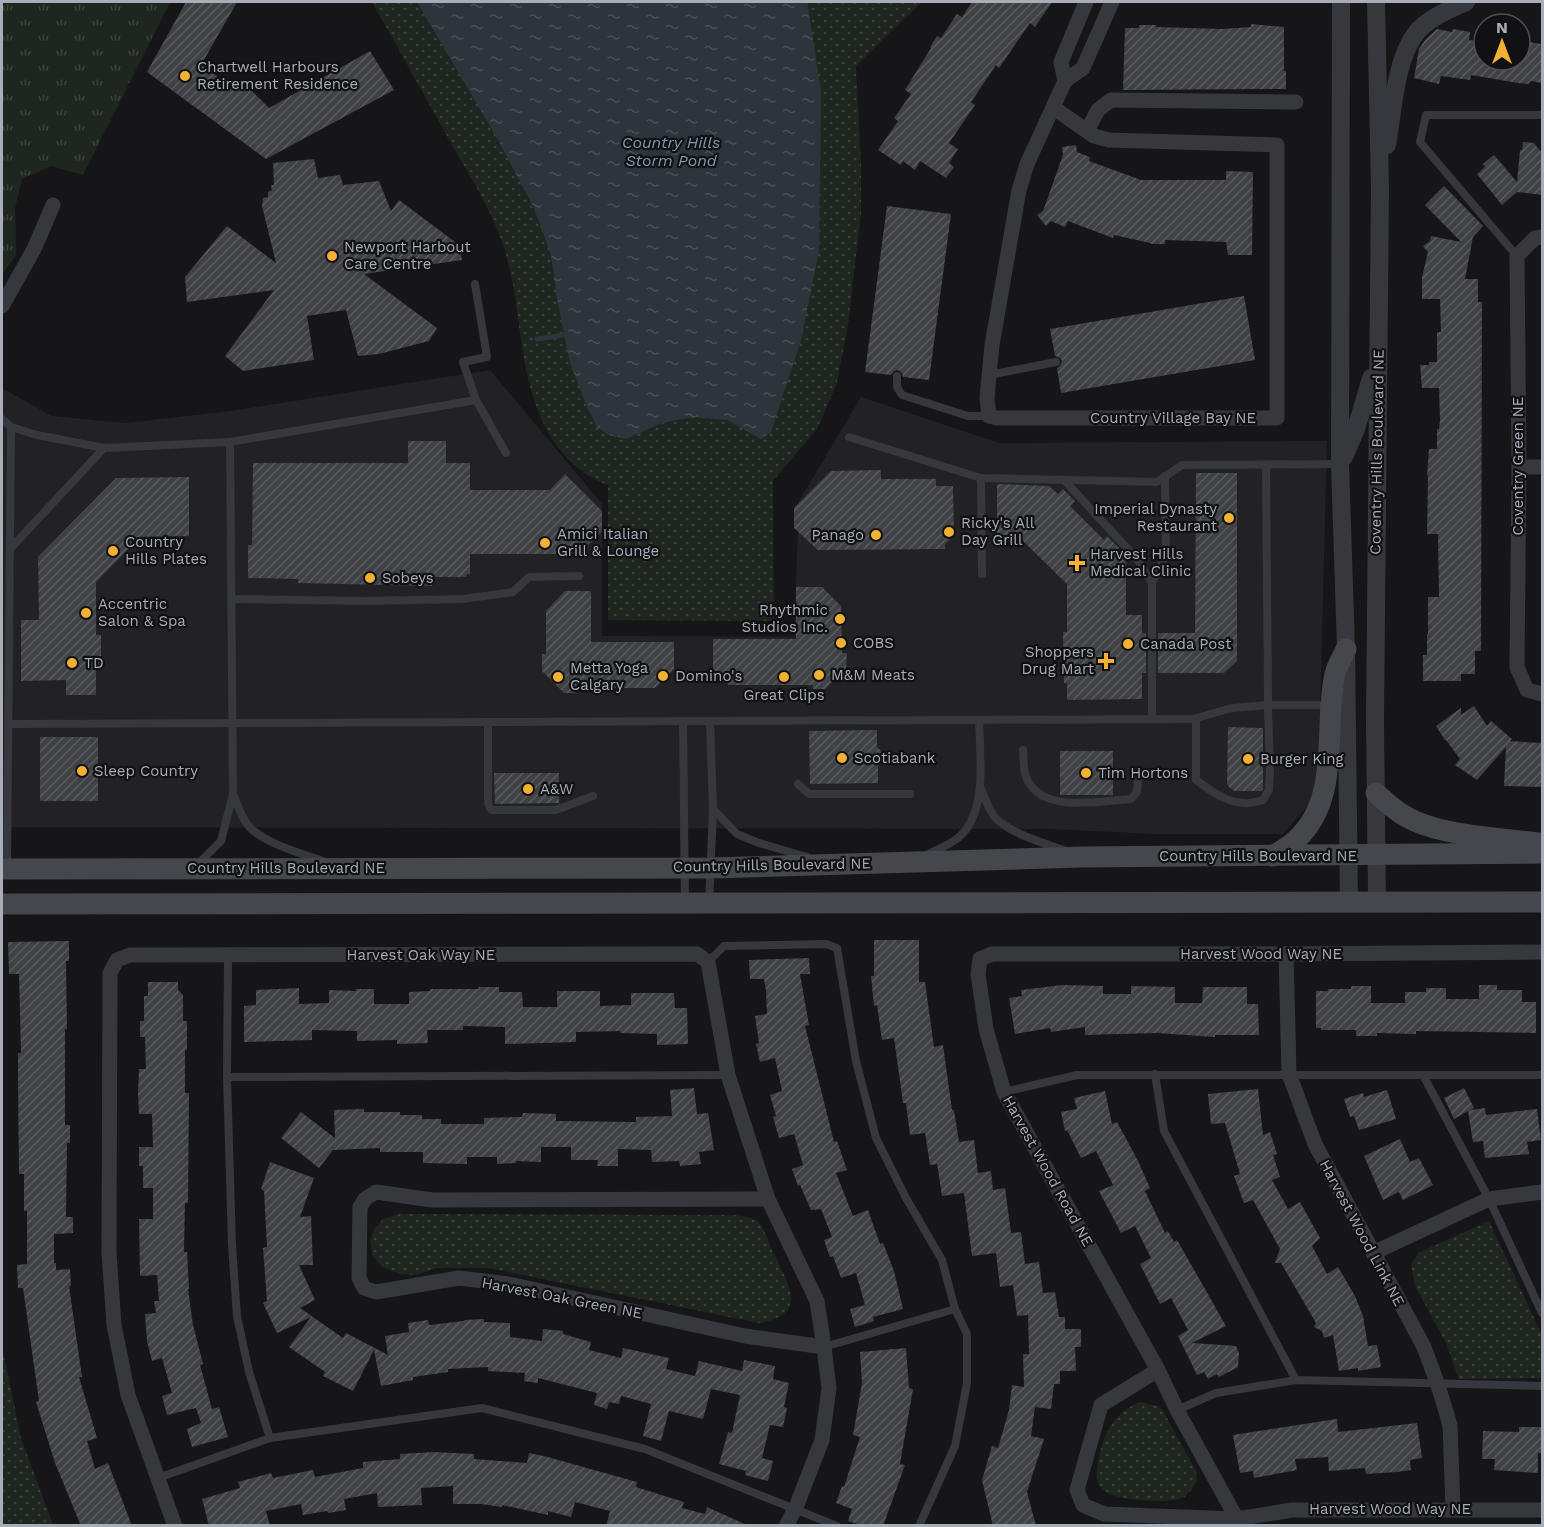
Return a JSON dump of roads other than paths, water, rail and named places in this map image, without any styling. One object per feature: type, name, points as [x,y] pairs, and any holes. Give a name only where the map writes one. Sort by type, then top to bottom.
[{"type":"main road","points":[[1273,856],[1298,839],[1319,804],[1328,772],[1335,673],[1346,649]]},
{"type":"main road","points":[[1376,792],[1396,810],[1421,824],[1447,831],[1542,843]]},
{"type":"main road","name":"Country Hills Boulevard NE","points":[[4,869],[711,868],[1082,857],[1542,854]]},
{"type":"main road","points":[[2,904],[1542,902]]},
{"type":"street","points":[[1065,81],[1061,62],[1086,2]]},
{"type":"street","points":[[989,416],[987,398],[992,345],[1018,190],[1027,164],[1065,81],[1083,68],[1112,2]]},
{"type":"street","points":[[1341,2],[1340,464],[1346,649],[1349,902]]},
{"type":"street","name":"Coventry Hills Boulevard NE","points":[[1376,2],[1380,188],[1375,856],[1377,903]]},
{"type":"street","points":[[1380,188],[1402,56],[1416,32],[1437,16],[1466,2]]},
{"type":"street","points":[[1087,131],[1098,110],[1111,100],[1296,102]]},
{"type":"street","name":"Country Village Bay NE","points":[[989,416],[997,418],[1277,418],[1277,145],[1109,140],[1094,136],[1054,108]]},
{"type":"street","points":[[2,306],[34,249],[53,205]]},
{"type":"street","points":[[1517,256],[1535,238],[1542,237]]},
{"type":"street","name":"Coventry Green NE","points":[[1517,256],[1519,467],[1516,667],[1527,690],[1542,694]]},
{"type":"street","points":[[1340,464],[1356,429],[1378,355]]},
{"type":"street","points":[[1519,467],[1542,467]]},
{"type":"street","name":"Harvest Wood Way NE","points":[[980,959],[992,954],[1542,952]]},
{"type":"street","name":"Harvest Oak Way NE","points":[[175,1526],[128,1395],[114,1325],[109,1252],[110,973],[117,960],[130,954],[697,954],[708,962]]},
{"type":"street","name":"Harvest Wood Link NE","points":[[1286,954],[1289,1074],[1315,1144],[1424,1347],[1450,1425],[1453,1509]]},
{"type":"street","name":"Harvest Wood Road NE","points":[[980,959],[978,974],[986,1029],[1004,1092],[1158,1370],[1238,1522]]},
{"type":"street","points":[[708,962],[728,1075],[768,1199],[817,1301],[824,1347],[829,1388],[822,1440],[796,1507],[786,1526]]},
{"type":"street","name":"Harvest Oak Green NE","points":[[768,1199],[432,1200],[376,1192],[365,1198],[360,1207],[359,1278],[364,1288],[376,1292],[459,1278],[509,1284],[745,1336],[824,1347]]},
{"type":"street","points":[[1373,1253],[1490,1199],[1542,1192]]},
{"type":"street","points":[[1158,1370],[1101,1404],[1077,1490],[1083,1505],[1104,1515],[1238,1522]]},
{"type":"street","name":"Harvest Wood Way NE","points":[[1238,1522],[1292,1510],[1542,1510]]},
{"type":"lane","points":[[1517,256],[1420,142],[1426,115],[1542,116]]},
{"type":"lane","points":[[475,284],[487,357],[463,362],[476,400],[506,453]]},
{"type":"lane","points":[[989,375],[1056,362]]},
{"type":"lane","points":[[897,376],[897,387],[902,394],[968,416],[989,416]]},
{"type":"lane","points":[[2,419],[11,427],[37,435],[104,448],[230,442],[476,400]]},
{"type":"lane","points":[[4,869],[9,724],[5,709],[11,427]]},
{"type":"lane","points":[[849,437],[981,478],[1156,482],[1182,465],[1340,464]]},
{"type":"lane","points":[[194,868],[221,841],[232,794],[230,442]]},
{"type":"lane","points":[[10,549],[104,448]]},
{"type":"lane","points":[[1196,718],[1196,780],[1217,796],[1229,801],[1256,803],[1263,800],[1269,790],[1270,771],[1266,465]]},
{"type":"lane","points":[[1152,719],[1152,583],[1166,555],[1165,476]]},
{"type":"lane","points":[[981,478],[982,574]]},
{"type":"lane","points":[[1064,480],[1137,559],[1152,583]]},
{"type":"lane","points":[[232,599],[365,601],[463,599],[513,592],[529,577],[579,576]]},
{"type":"lane","points":[[9,724],[1152,719],[1196,718],[1232,708],[1268,705],[1332,705]]},
{"type":"lane","points":[[914,861],[958,838],[973,818],[980,788],[979,720]]},
{"type":"lane","points":[[683,721],[685,903]]},
{"type":"lane","points":[[709,903],[713,809],[710,721]]},
{"type":"lane","points":[[488,722],[488,803],[491,810],[556,810],[593,796]]},
{"type":"lane","points":[[1023,750],[1024,773],[1037,794],[1062,803],[1131,799],[1137,792],[1138,781]]},
{"type":"lane","points":[[798,784],[809,794],[910,794]]},
{"type":"lane","points":[[980,788],[992,813],[1001,823],[1014,831],[1082,857]]},
{"type":"lane","points":[[232,794],[247,825],[257,833],[279,846],[342,867]]},
{"type":"lane","points":[[713,809],[742,837],[789,853],[835,864]]},
{"type":"lane","points":[[708,962],[724,946],[826,944],[837,948],[856,1061],[876,1138],[906,1198],[942,1260],[955,1309],[967,1334],[967,1383],[955,1446],[919,1526]]},
{"type":"lane","points":[[228,955],[227,1077],[232,1245],[237,1316],[249,1372],[270,1438]]},
{"type":"lane","points":[[1155,1074],[1164,1131],[1296,1380]]},
{"type":"lane","points":[[1004,1092],[1077,1076],[1155,1074],[1542,1075]]},
{"type":"lane","points":[[227,1077],[728,1075]]},
{"type":"lane","points":[[1424,1075],[1490,1199],[1542,1313]]},
{"type":"lane","points":[[824,1347],[955,1309]]},
{"type":"lane","points":[[1178,1410],[1216,1393],[1296,1380],[1542,1386]]},
{"type":"lane","points":[[158,1478],[270,1438],[482,1408],[645,1449],[796,1507],[837,1526]]},
{"type":"water","name":"Country Hills Storm Pond","points":[[417,2],[807,2],[821,90],[819,251],[801,340],[771,432],[761,439],[727,420],[692,417],[662,423],[626,439],[609,435],[597,427],[570,363],[551,255],[534,208],[497,138]]},
{"type":"waterway","points":[[537,339],[564,335]]},
{"type":"place","name":"Chartwell Harbours Retirement Residence","points":[[185,76]]},
{"type":"place","name":"Newport Harbout Care Centre","points":[[332,256]]},
{"type":"place","name":"Imperial Dynasty Restaurant","points":[[1229,518]]},
{"type":"place","name":"Ricky's All Day Grill","points":[[949,532]]},
{"type":"place","name":"Panago","points":[[876,535]]},
{"type":"place","name":"Amici Italian Grill & Lounge","points":[[545,543]]},
{"type":"place","name":"Country Hills Plates","points":[[113,551]]},
{"type":"place","name":"Harvest Hills Medical Clinic","points":[[1077,563]]},
{"type":"place","name":"Sobeys","points":[[370,578]]},
{"type":"place","name":"Accentric Salon & Spa","points":[[86,613]]},
{"type":"place","name":"Rhythmic Studios Inc.","points":[[840,619]]},
{"type":"place","name":"COBS","points":[[841,643]]},
{"type":"place","name":"Canada Post","points":[[1128,644]]},
{"type":"place","name":"Shoppers Drug Mart","points":[[1106,661]]},
{"type":"place","name":"TD","points":[[72,663]]},
{"type":"place","name":"M&M Meats","points":[[819,675]]},
{"type":"place","name":"Domino's","points":[[663,676]]},
{"type":"place","name":"Metta Yoga Calgary","points":[[558,677]]},
{"type":"place","name":"Great Clips","points":[[784,677]]},
{"type":"place","name":"Scotiabank","points":[[842,758]]},
{"type":"place","name":"Burger King","points":[[1248,759]]},
{"type":"place","name":"Sleep Country","points":[[82,771]]},
{"type":"place","name":"Tim Hortons","points":[[1086,773]]},
{"type":"place","name":"A&W","points":[[528,789]]}]
